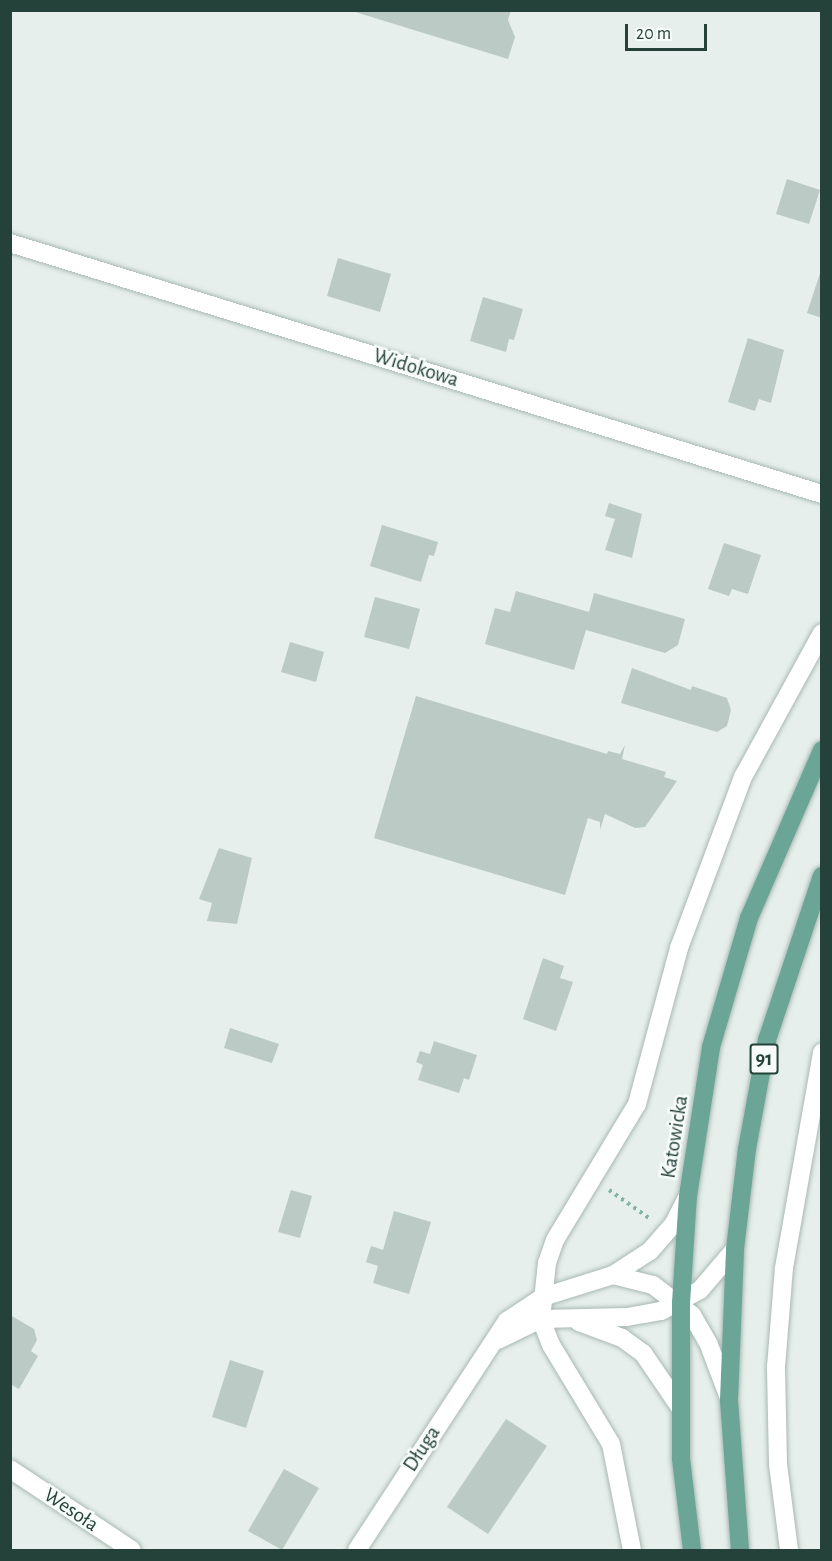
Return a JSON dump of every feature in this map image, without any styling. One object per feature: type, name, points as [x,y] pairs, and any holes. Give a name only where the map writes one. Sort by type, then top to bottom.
[{"type":"main road","name":"Katowicka","points":[[692,1551],[679,1406],[681,1303],[688,1196],[711,1047],[749,918],[822,750]]},
{"type":"main road","name":"91","points":[[740,1551],[729,1400],[735,1249],[747,1149],[767,1040],[822,876]]},
{"type":"street","name":"Widokowa","points":[[10,243],[822,494]]},
{"type":"street","points":[[632,1551],[611,1444],[551,1345],[541,1319],[547,1263],[555,1240],[637,1104],[679,948],[743,777],[822,633]]},
{"type":"street","points":[[789,1551],[778,1464],[776,1367],[784,1268],[822,1052]]},
{"type":"street","name":"Długa","points":[[357,1551],[487,1347],[507,1321],[543,1297],[614,1275],[650,1251],[674,1223],[688,1196]]},
{"type":"street","name":"Długa","points":[[487,1347],[524,1324],[541,1319],[645,1315],[681,1303],[700,1290],[735,1249]]},
{"type":"street","points":[[614,1275],[653,1285],[681,1303],[701,1328],[729,1400]]},
{"type":"street","points":[[569,1318],[634,1345],[651,1363],[679,1406]]},
{"type":"street","name":"Wesoła","points":[[10,1469],[132,1551]]},
{"type":"building","points":[[511,10],[508,20],[515,37],[508,59],[352,11]]},
{"type":"building","points":[[787,179],[820,190],[809,224],[776,214]]},
{"type":"building","points":[[338,258],[391,274],[380,312],[327,296]]},
{"type":"building","points":[[822,267],[822,318],[807,313]]},
{"type":"building","points":[[483,297],[523,309],[514,340],[509,339],[506,352],[470,341]]},
{"type":"building","points":[[748,338],[784,350],[771,403],[759,399],[755,411],[728,402]]},
{"type":"building","points":[[609,503],[642,514],[632,558],[605,550],[615,519],[605,516]]},
{"type":"building","points":[[382,525],[438,542],[434,556],[429,555],[421,582],[370,566]]},
{"type":"building","points":[[724,543],[761,555],[748,594],[732,589],[729,596],[708,589]]},
{"type":"building","points":[[516,591],[589,612],[594,593],[685,619],[678,645],[665,653],[586,630],[574,670],[485,644],[495,608],[510,612]]},
{"type":"building","points":[[375,597],[420,609],[409,649],[364,637]]},
{"type":"building","points":[[290,642],[324,652],[316,682],[281,672]]},
{"type":"building","points":[[632,668],[691,690],[692,686],[727,698],[731,710],[727,726],[717,732],[621,703]]},
{"type":"building","points":[[416,696],[607,754],[608,751],[620,754],[625,745],[622,759],[666,772],[664,777],[677,781],[645,827],[635,828],[605,814],[600,830],[600,822],[588,818],[565,895],[374,838]]},
{"type":"building","points":[[219,848],[252,858],[237,924],[207,921],[212,903],[199,899]]},
{"type":"building","points":[[543,958],[564,966],[560,978],[573,982],[556,1031],[523,1019]]},
{"type":"building","points":[[230,1028],[279,1044],[272,1063],[224,1048]]},
{"type":"building","points":[[434,1041],[477,1055],[469,1080],[464,1078],[459,1093],[418,1080],[423,1065],[416,1062],[420,1051],[430,1054]]},
{"type":"building","points":[[291,1190],[312,1196],[300,1238],[278,1232]]},
{"type":"building","points":[[394,1211],[431,1222],[409,1294],[373,1283],[378,1266],[366,1262],[371,1246],[383,1250]]},
{"type":"building","points":[[10,1315],[34,1329],[37,1340],[31,1351],[38,1356],[19,1389],[10,1384]]},
{"type":"building","points":[[230,1360],[264,1371],[246,1428],[212,1417]]},
{"type":"building","points":[[506,1419],[547,1446],[488,1534],[447,1507]]},
{"type":"building","points":[[284,1469],[319,1488],[282,1550],[248,1531]]}]
